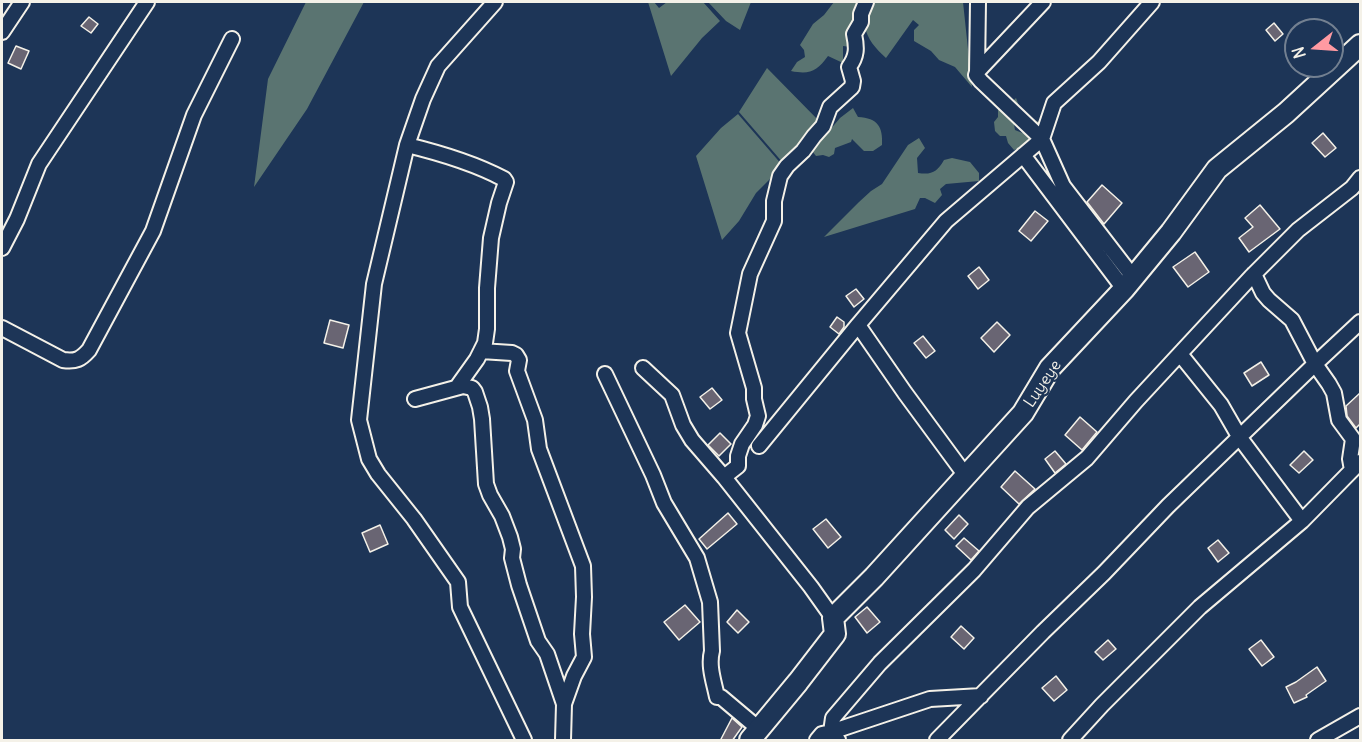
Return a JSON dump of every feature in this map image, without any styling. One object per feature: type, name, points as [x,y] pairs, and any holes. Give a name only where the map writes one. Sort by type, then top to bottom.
[{"type":"street","points":[[2,32],[22,2]]},
{"type":"street","points":[[2,248],[17,219],[39,164],[147,2]]},
{"type":"street","points":[[495,2],[438,66],[407,144],[374,284],[359,424],[367,456],[378,474],[414,519],[458,582],[460,607],[524,741]]},
{"type":"street","points":[[724,477],[738,466],[742,444],[758,416],[754,388],[738,333],[750,274],[774,221],[774,201],[780,176],[823,126],[830,107],[852,87],[853,81],[849,67],[855,59],[854,34],[861,22],[861,14],[866,2]]},
{"type":"street","points":[[978,2],[976,75],[1042,139],[1063,186],[1128,283]]},
{"type":"street","points":[[977,72],[1043,2]]},
{"type":"street","points":[[759,447],[946,221],[1042,139],[1054,103],[1099,62],[1152,2]]},
{"type":"street","points":[[2,328],[63,360],[72,362],[78,360],[89,350],[153,231],[194,115],[232,39]]},
{"type":"street","name":"Luyeye","points":[[833,618],[874,577],[1023,413],[1050,368],[1171,232],[1217,169],[1286,113],[1360,45]]},
{"type":"street","points":[[407,144],[487,170],[506,182],[491,238],[487,288],[487,329],[484,344],[477,360],[457,387]]},
{"type":"street","points":[[1023,155],[1128,283]]},
{"type":"street","points":[[835,736],[833,718],[880,663],[974,570],[1028,507],[1087,458],[1136,401],[1254,274],[1298,230],[1356,183],[1360,200]]},
{"type":"street","points":[[1070,741],[1102,705],[1200,607],[1302,521],[1356,466],[1350,459],[1353,439],[1339,420],[1334,393],[1315,364],[1292,320],[1263,294],[1254,274]]},
{"type":"street","points":[[937,741],[1168,506],[1360,322]]},
{"type":"street","points":[[858,325],[966,476]]},
{"type":"street","points":[[481,351],[512,353],[519,360],[517,371],[533,413],[539,449],[583,566],[584,657],[564,704],[563,741]]},
{"type":"street","points":[[1180,354],[1221,405],[1240,438],[1302,521]]},
{"type":"street","points":[[605,374],[664,502],[697,558],[710,602],[712,651],[710,658],[717,697],[722,697],[755,735],[835,634],[833,618],[724,477],[692,440],[683,425],[672,395],[643,368]]},
{"type":"street","points":[[415,399],[457,387],[466,386],[475,392],[482,419],[486,484],[510,537],[513,549],[512,558],[519,585],[538,641],[547,654],[564,704]]},
{"type":"street","points":[[817,741],[822,734],[835,736],[930,699],[981,696]]},
{"type":"street","points":[[1318,741],[1360,716]]},
{"type":"green space","points":[[306,2],[364,2],[307,109],[254,187],[268,79]]},
{"type":"green space","points":[[648,2],[654,2],[659,8],[667,2],[703,2],[720,21],[702,38],[671,76]]},
{"type":"green space","points":[[708,2],[751,2],[740,30],[726,21]]},
{"type":"green space","points":[[834,2],[963,2],[972,87],[955,67],[939,60],[931,51],[914,41],[914,30],[919,25],[913,20],[886,58],[872,43],[864,25],[851,47],[843,46],[843,63],[828,56],[812,71],[791,71],[797,62],[805,57],[800,45],[813,24]]},
{"type":"green space","points":[[767,68],[822,124],[784,164],[739,112]]},
{"type":"green space","points":[[1016,98],[1019,106],[1014,118],[1015,130],[1025,134],[1031,123],[1044,120],[1031,144],[1014,150],[1006,136],[1000,136],[995,131],[994,122],[998,117],[999,103],[1008,106]]},
{"type":"green space","points":[[853,108],[858,117],[870,119],[878,125],[882,145],[873,151],[864,151],[852,139],[851,142],[835,148],[834,154],[829,157],[816,156],[812,151],[814,145]]},
{"type":"green space","points":[[738,114],[783,166],[756,193],[739,221],[722,240],[696,156],[721,128]]},
{"type":"green space","points":[[919,138],[925,148],[917,158],[918,173],[934,172],[944,160],[952,158],[970,162],[979,173],[979,181],[946,184],[940,189],[942,195],[935,203],[920,198],[915,209],[824,237],[871,191],[882,184],[908,145]]},
{"type":"building","points":[[89,17],[98,24],[91,33],[81,26]]},
{"type":"building","points":[[1274,23],[1283,34],[1275,41],[1266,30]]},
{"type":"building","points":[[16,46],[29,51],[21,69],[8,63]]},
{"type":"building","points":[[1323,133],[1336,148],[1325,157],[1312,143]]},
{"type":"building","points":[[1102,185],[1122,203],[1104,224],[1087,202]]},
{"type":"building","points":[[1260,205],[1280,229],[1249,252],[1239,238],[1253,227],[1245,218]]},
{"type":"building","points":[[1035,211],[1048,221],[1031,241],[1019,231]]},
{"type":"building","points":[[1195,252],[1209,272],[1188,287],[1173,267]]},
{"type":"building","points":[[979,267],[989,280],[978,289],[968,276]]},
{"type":"building","points":[[856,289],[864,299],[854,307],[846,296]]},
{"type":"building","points":[[837,317],[844,322],[844,327],[839,334],[830,327]]},
{"type":"building","points":[[330,320],[349,325],[343,348],[324,343]]},
{"type":"building","points":[[997,322],[1010,335],[994,352],[981,338]]},
{"type":"building","points":[[923,336],[935,351],[926,358],[914,343]]},
{"type":"building","points":[[1261,362],[1269,375],[1252,386],[1244,373]]},
{"type":"building","points":[[712,388],[722,400],[710,409],[700,397]]},
{"type":"building","points":[[1360,393],[1360,424],[1356,428],[1347,416],[1346,406]]},
{"type":"building","points":[[1080,417],[1097,432],[1082,450],[1065,435]]},
{"type":"building","points":[[720,433],[731,444],[719,456],[708,445]]},
{"type":"building","points":[[1055,451],[1066,464],[1055,473],[1045,459]]},
{"type":"building","points":[[1304,451],[1313,460],[1299,473],[1290,465]]},
{"type":"building","points":[[1015,471],[1035,489],[1019,504],[1001,487]]},
{"type":"building","points":[[728,513],[737,524],[707,549],[699,539]]},
{"type":"building","points":[[959,515],[968,524],[954,539],[945,530]]},
{"type":"building","points":[[826,519],[841,537],[828,548],[813,529]]},
{"type":"building","points":[[380,525],[388,544],[370,552],[362,533]]},
{"type":"building","points":[[964,538],[979,551],[971,560],[956,546]]},
{"type":"building","points":[[1218,540],[1229,553],[1218,562],[1208,548]]},
{"type":"building","points":[[685,605],[700,622],[679,640],[664,622]]},
{"type":"building","points":[[867,607],[880,622],[867,633],[855,617]]},
{"type":"building","points":[[737,610],[749,622],[738,633],[727,622]]},
{"type":"building","points":[[961,626],[974,638],[964,649],[951,637]]},
{"type":"building","points":[[1108,640],[1116,649],[1103,660],[1095,652]]},
{"type":"building","points":[[1261,640],[1274,657],[1262,666],[1249,649]]},
{"type":"building","points":[[1317,667],[1326,681],[1306,695],[1307,697],[1294,703],[1286,687]]},
{"type":"building","points":[[1056,676],[1067,690],[1054,701],[1042,688]]},
{"type":"building","points":[[732,718],[742,727],[732,741],[720,741]]}]
